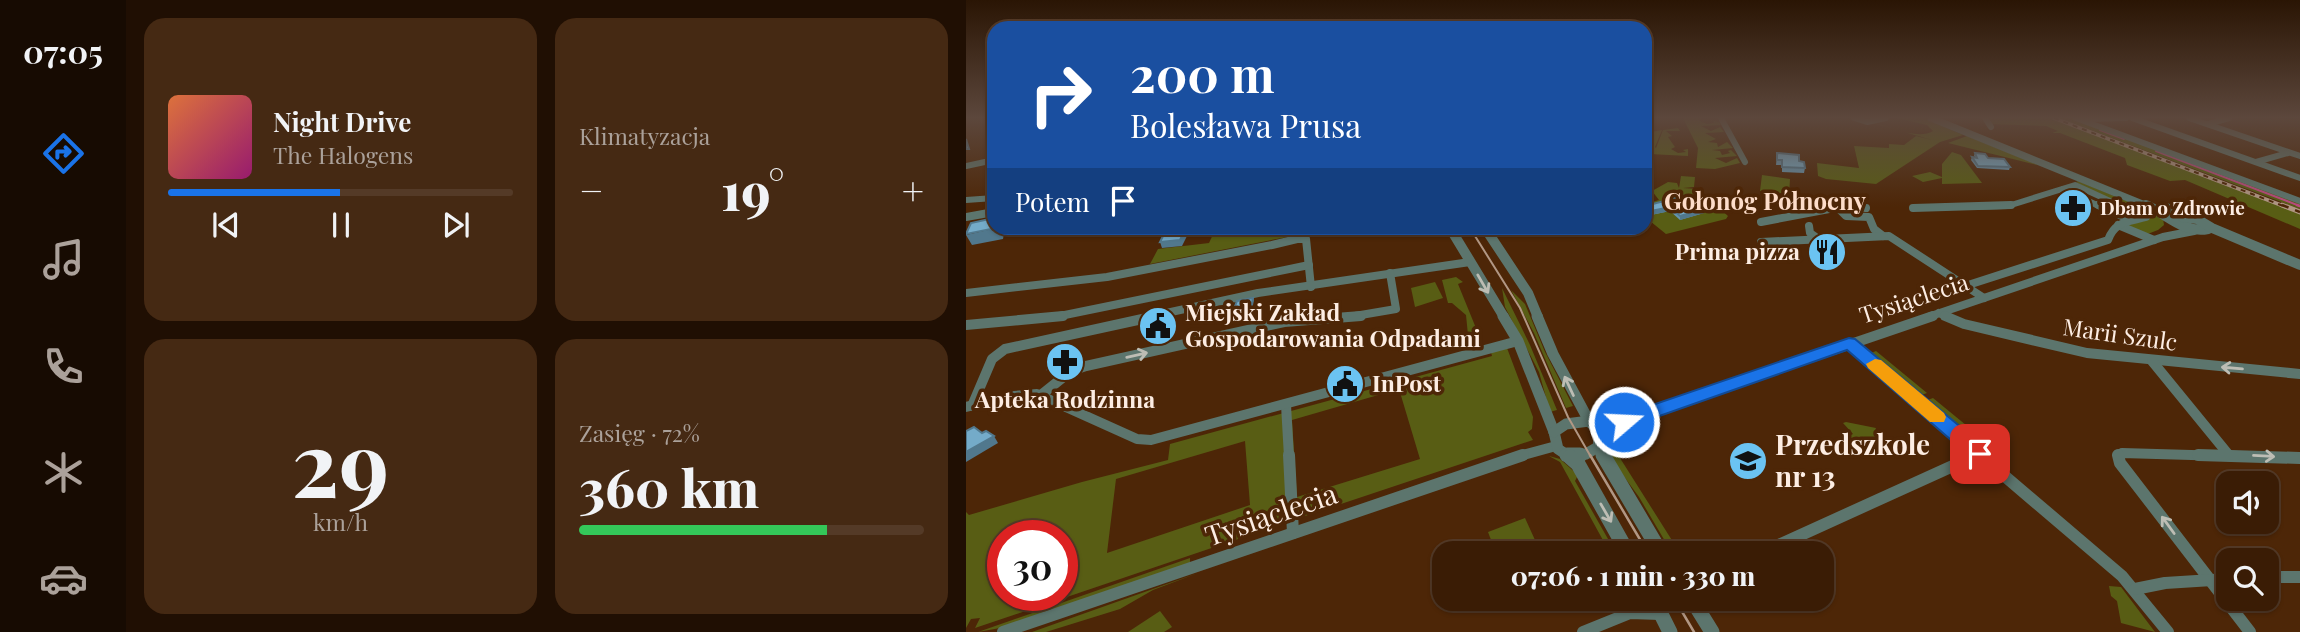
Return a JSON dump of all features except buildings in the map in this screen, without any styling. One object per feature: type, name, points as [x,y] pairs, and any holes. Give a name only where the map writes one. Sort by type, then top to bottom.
[{"type":"street","points":[[1737,147],[1745,162]]},
{"type":"street","points":[[2008,147],[2189,217],[2300,265]]},
{"type":"street","points":[[2012,147],[2161,211],[2196,231],[2220,237],[2300,271]]},
{"type":"street","points":[[2156,147],[2300,201]]},
{"type":"street","points":[[2214,147],[2300,178]]},
{"type":"street","points":[[2277,147],[2300,156]]},
{"type":"street","points":[[2256,162],[2300,150]]},
{"type":"street","points":[[966,166],[987,162]]},
{"type":"street","points":[[1913,208],[2005,206],[2075,185],[2146,217],[2118,225],[2112,229],[2108,240],[1965,286]]},
{"type":"street","points":[[2063,189],[2130,220]]},
{"type":"street","points":[[966,200],[987,198]]},
{"type":"street","points":[[1761,222],[1838,208],[1866,208]]},
{"type":"street","points":[[1838,208],[1846,216],[1869,217],[1877,234]]},
{"type":"street","points":[[966,217],[987,213]]},
{"type":"street","points":[[2163,237],[2178,217],[2189,217]]},
{"type":"street","points":[[2118,225],[2154,240]]},
{"type":"street","points":[[2196,231],[2207,230],[2207,226]]},
{"type":"street","name":"Tysiąclecia","points":[[1594,426],[2163,237],[2196,231]]},
{"type":"street","points":[[1766,232],[1765,242],[1813,235],[1877,234],[1892,238],[1984,298]]},
{"type":"street","points":[[1295,235],[1297,239]]},
{"type":"street","points":[[1454,235],[1518,341],[1561,453],[1578,464],[1621,541]]},
{"type":"street","points":[[1490,235],[1526,290],[1553,354],[1594,426],[1598,447],[1654,541]]},
{"type":"street","points":[[966,293],[1107,277],[1297,239],[1306,239],[1311,287]]},
{"type":"street","points":[[969,407],[992,359],[1005,349],[1258,293],[1470,262]]},
{"type":"street","points":[[966,325],[1046,319],[1149,294],[1310,265]]},
{"type":"street","points":[[1041,395],[1071,371],[1086,366],[1284,322],[1354,317],[1396,309],[1390,273]]},
{"type":"street","name":"Marii Szulc","points":[[1939,313],[1960,323],[2059,347],[2152,361],[2300,374]]},
{"type":"street","points":[[969,407],[1026,394],[1041,395],[1146,441],[1518,341]]},
{"type":"street","points":[[1849,343],[2135,589],[2168,632]]},
{"type":"street","points":[[2152,361],[2228,454]]},
{"type":"street","points":[[1286,405],[1293,533]]},
{"type":"street","points":[[1555,439],[1566,424],[1594,426]]},
{"type":"street","name":"Tysiąclecia","points":[[1003,632],[1505,460],[1555,439]]},
{"type":"street","points":[[1570,457],[1586,454],[1598,447]]},
{"type":"street","points":[[1788,541],[1980,454]]},
{"type":"street","points":[[2250,632],[2120,463],[2118,455],[2228,454],[2300,458]]},
{"type":"street","points":[[2279,577],[2300,577]]},
{"type":"street","points":[[2135,589],[2216,579]]},
{"type":"street","points":[[1583,632],[1630,611]]},
{"type":"street","points":[[1660,611],[1670,632]]},
{"type":"street","points":[[1699,611],[1712,632]]},
{"type":"green space","points":[[1652,147],[1674,147],[1671,149],[1678,153],[1688,149],[1688,156],[1652,154]]},
{"type":"green space","points":[[1732,147],[1712,150],[1720,151],[1722,155],[1730,153],[1728,151],[1731,150],[1737,156],[1715,158],[1726,163],[1737,158],[1740,163],[1715,169],[1696,168],[1698,148]]},
{"type":"green space","points":[[1854,147],[1932,147],[1876,184],[1818,176],[1817,163],[1859,168]]},
{"type":"green space","points":[[1966,147],[1995,147],[2037,165]]},
{"type":"green space","points":[[2098,147],[2128,147],[2300,213],[2300,229],[2185,180],[2170,181],[2127,165],[2125,158]]},
{"type":"green space","points":[[2137,147],[2151,147],[2300,202],[2300,209]]},
{"type":"green space","points":[[1952,152],[1961,155],[1982,183],[1942,184],[1942,178],[1923,182],[1912,176],[1930,172],[1942,177],[1942,164]]},
{"type":"green space","points":[[1762,175],[1790,179],[1789,194],[1760,191]]},
{"type":"green space","points":[[1681,176],[1695,177],[1694,187],[1683,188],[1698,189],[1728,216],[1726,219],[1666,234],[1652,223],[1652,202],[1659,200],[1652,191],[1668,182],[1677,183],[1679,188]]},
{"type":"green space","points":[[2076,182],[2156,213],[2163,218],[2164,225],[2145,235],[2126,226],[2151,217],[2084,187]]},
{"type":"green space","points":[[1213,235],[1287,235],[1150,264],[1158,249],[1209,243]]},
{"type":"green space","points":[[1456,277],[1463,282],[1458,284],[1482,337],[1469,345],[1466,315],[1452,303],[1448,303],[1442,280]]},
{"type":"green space","points":[[1435,282],[1443,298],[1415,307],[1411,288]]},
{"type":"green space","points":[[1502,288],[1557,410],[1550,412],[1539,372],[1505,307]]},
{"type":"green space","points":[[1511,290],[1525,304],[1545,352],[1573,406],[1566,408],[1534,333]]},
{"type":"green space","points":[[1507,348],[1533,417],[1532,429],[1528,432],[1533,440],[1281,522],[1280,525],[1078,593],[1078,520],[987,520],[987,611],[1025,611],[975,628],[980,618],[971,619],[966,628],[966,512],[969,515],[1168,460],[1170,444],[1492,356],[1491,352]],"holes":[[[1399,389],[1420,459],[1297,497],[1292,420]],[[1245,441],[1250,505],[1107,553],[1116,479]]]},
{"type":"green space","points":[[1876,351],[1927,393],[1919,396],[1869,354]]},
{"type":"green space","points":[[1933,398],[2000,454],[1994,456],[1925,401]]},
{"type":"green space","points":[[1843,423],[1876,428],[1875,431],[1882,441],[1851,448],[1842,439],[1853,434]]},
{"type":"green space","points":[[1608,439],[1672,541],[1665,541],[1639,497],[1606,452]]},
{"type":"green space","points":[[1549,456],[1560,459],[1578,475],[1575,481],[1609,541],[1603,541],[1560,462]]},
{"type":"green space","points":[[1525,518],[1535,540],[1491,541],[1488,532]]},
{"type":"green space","points":[[1190,558],[1190,563],[1078,601],[1078,597]]},
{"type":"green space","points":[[1198,573],[1153,590],[1120,609],[1046,632],[1032,632]]},
{"type":"green space","points":[[2109,586],[2121,587],[2155,632],[2121,623],[2117,601],[2111,596]]},
{"type":"green space","points":[[1038,611],[1050,611],[1000,628],[978,632]]},
{"type":"green space","points":[[1160,611],[1172,627],[1164,632],[1128,632]]},
{"type":"waterway","points":[[2156,151],[2300,206],[2297,205]]},
{"type":"tram line","points":[[1474,235],[1520,308],[1568,417],[1591,457]]},
{"type":"tram line","points":[[1590,455],[1641,541]]},
{"type":"tram line","points":[[1682,611],[1694,632]]},
{"type":"railway","points":[[2131,147],[2286,207]]},
{"type":"railway","points":[[2282,205],[2300,212]]},
{"type":"slow traffic","points":[[1875,364],[1937,417]]},
{"type":"place","name":"Dbam o Zdrowie","points":[[2073,208]]},
{"type":"place","name":"Prima pizza","points":[[1827,252]]},
{"type":"place","name":"Miejski Zakład Gospodarowania Odpadami","points":[[1158,326]]},
{"type":"place","name":"Apteka Rodzinna","points":[[1065,362]]},
{"type":"place","name":"InPost","points":[[1345,384]]},
{"type":"place","name":"Przedszkole nr 13","points":[[1748,461]]},
{"type":"district","name":"Gołonóg Północny","points":[[1765,202]]},
{"type":"route","points":[[1624,422],[1849,343],[1980,454]]}]
